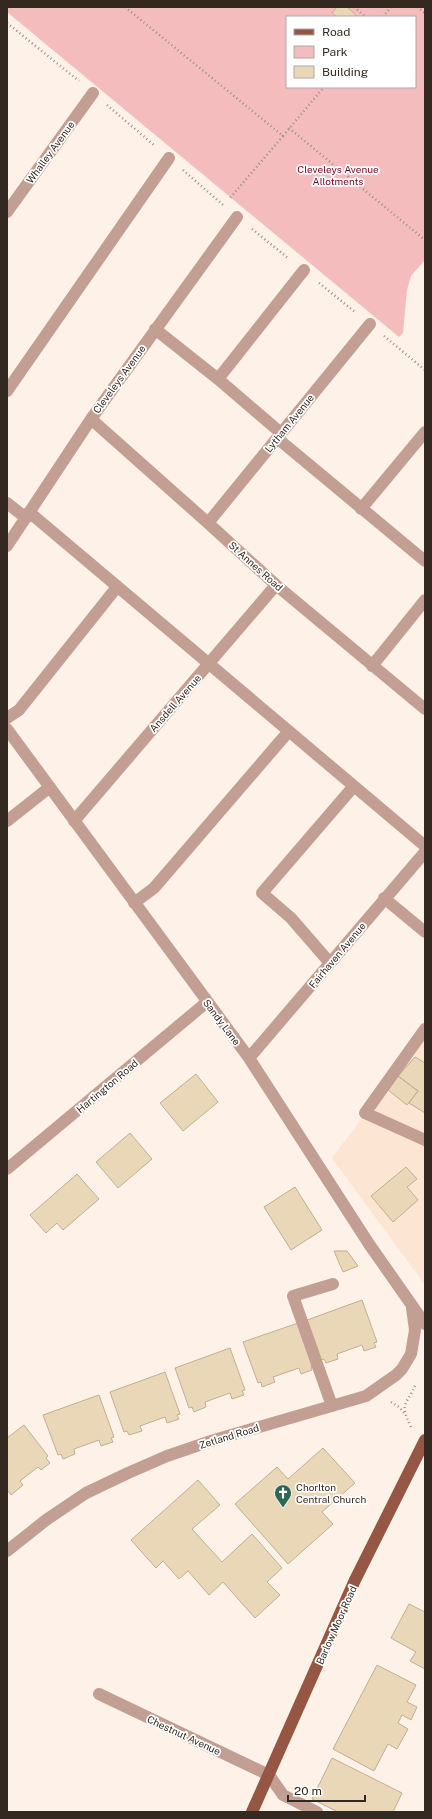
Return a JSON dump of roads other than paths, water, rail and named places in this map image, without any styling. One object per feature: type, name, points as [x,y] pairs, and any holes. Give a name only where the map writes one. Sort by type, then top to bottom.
[{"type":"main road","name":"Barlow Moor Road","points":[[252,1812],[356,1580],[425,1441]]},
{"type":"street","name":"Whalley Avenue","points":[[7,212],[93,93]]},
{"type":"street","points":[[7,391],[169,158]]},
{"type":"street","name":"Cleveleys Avenue","points":[[7,546],[91,419],[237,216]]},
{"type":"street","points":[[218,379],[304,270]]},
{"type":"street","name":"Lytham Avenue","points":[[208,523],[370,324]]},
{"type":"street","points":[[155,329],[218,379],[361,509],[425,561]]},
{"type":"street","name":"St Annes Road","points":[[91,419],[276,585],[425,709]]},
{"type":"street","points":[[361,509],[425,432]]},
{"type":"street","points":[[7,503],[27,515],[117,587],[425,846]]},
{"type":"street","name":"Ansdell Avenue","points":[[74,821],[276,585]]},
{"type":"street","points":[[7,718],[19,710],[117,587]]},
{"type":"street","points":[[372,666],[425,600]]},
{"type":"street","name":"Sandy Lane","points":[[7,729],[249,1058],[369,1244],[425,1324]]},
{"type":"street","points":[[134,903],[154,888],[288,731]]},
{"type":"street","points":[[330,963],[291,918],[262,893],[354,786]]},
{"type":"street","points":[[7,821],[50,787]]},
{"type":"street","name":"Fairhaven Avenue","points":[[249,1058],[384,898],[425,852]]},
{"type":"street","points":[[384,898],[425,932]]},
{"type":"street","name":"Hartington Road","points":[[7,1169],[207,1002]]},
{"type":"street","points":[[425,1029],[364,1113],[425,1140]]},
{"type":"street","points":[[332,1406],[293,1296],[333,1284]]},
{"type":"street","name":"Zetland Road","points":[[7,1552],[46,1520],[86,1493],[167,1456],[214,1440],[366,1396],[389,1381],[402,1369],[411,1354],[415,1330],[412,1306]]},
{"type":"street","name":"Chestnut Avenue","points":[[99,1694],[269,1775]]},
{"type":"street","points":[[269,1775],[283,1795],[317,1812]]},
{"type":"place","name":"Chorlton Central Church","points":[[283,1508]]},
{"type":"park label","name":"Cleveleys Avenue Allotments","points":[[338,174]]}]
